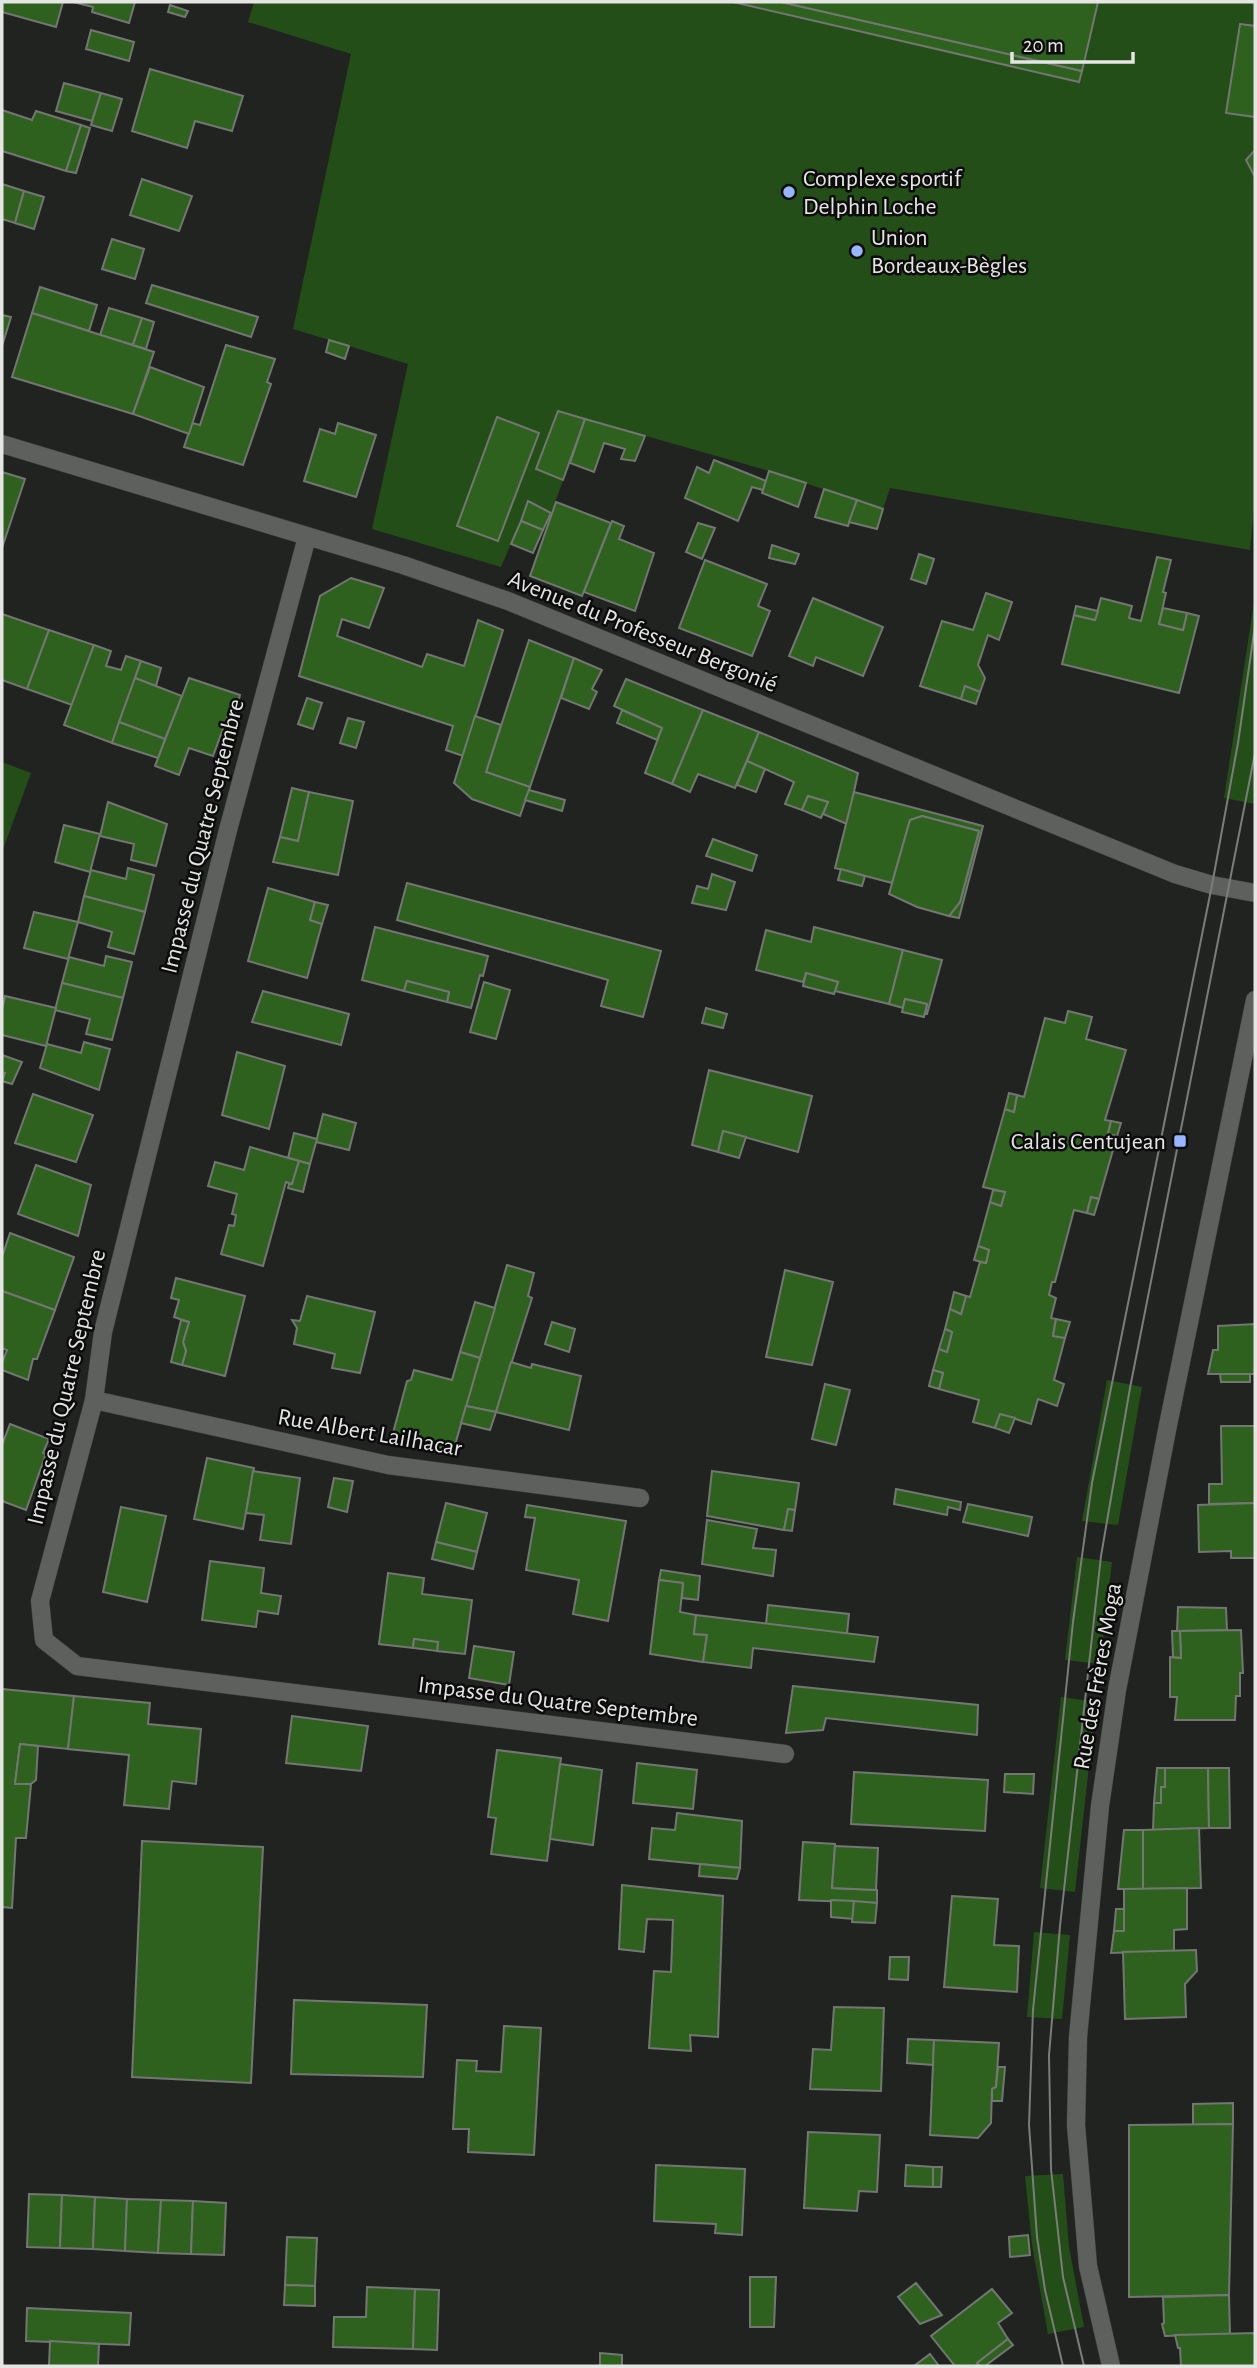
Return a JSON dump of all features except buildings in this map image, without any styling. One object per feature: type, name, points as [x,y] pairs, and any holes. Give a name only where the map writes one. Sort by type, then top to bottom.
[{"type":"street","name":"Avenue du Professeur Bergonié","points":[[2,444],[402,565],[508,601],[1175,874],[1212,885],[1255,893]]},
{"type":"street","name":"Impasse du Quatre Septembre","points":[[307,537],[228,830],[103,1332],[94,1400],[40,1601],[44,1640],[77,1666],[785,1754]]},
{"type":"street","name":"Rue des Frères Moga","points":[[1111,2366],[1088,2266],[1076,2125],[1078,2037],[1100,1805],[1130,1621],[1255,1000]]},
{"type":"street","name":"Rue Albert Lailhacar","points":[[94,1400],[388,1465],[640,1498]]},
{"type":"green space","name":"Complexe sportif Delphin Loche","points":[[254,2],[1255,2],[1255,499],[1250,550],[890,488],[883,509],[769,471],[586,419],[551,513],[529,501],[501,567],[372,529],[408,364],[293,329],[351,54],[248,22]]},
{"type":"green space","points":[[1255,596],[1255,804],[1224,798]]},
{"type":"green space","points":[[2,762],[31,773],[2,852]]},
{"type":"green space","points":[[1107,1380],[1142,1387],[1118,1525],[1082,1521]]},
{"type":"green space","points":[[1077,1557],[1112,1562],[1100,1664],[1065,1660]]},
{"type":"green space","points":[[1061,1697],[1096,1702],[1075,1892],[1040,1888]]},
{"type":"green space","points":[[1034,1932],[1070,1935],[1062,2019],[1027,2017]]},
{"type":"green space","points":[[1063,2174],[1069,2247],[1084,2327],[1048,2334],[1032,2245],[1025,2176]]},
{"type":"tram line","points":[[1063,2366],[1045,2290],[1037,2237],[1029,2125],[1033,2010],[1073,1622],[1092,1483],[1212,885],[1238,743],[1255,626]]},
{"type":"tram line","points":[[1084,2366],[1063,2277],[1051,2169],[1049,2055],[1060,1926],[1101,1556],[1130,1388],[1255,753]]},
{"type":"place","name":"Complexe sportif Delphin Loche","points":[[789,192]]},
{"type":"place","name":"Union Bordeaux-Bègles","points":[[857,251]]},
{"type":"place","name":"Calais Centujean","points":[[1180,1141]]}]
